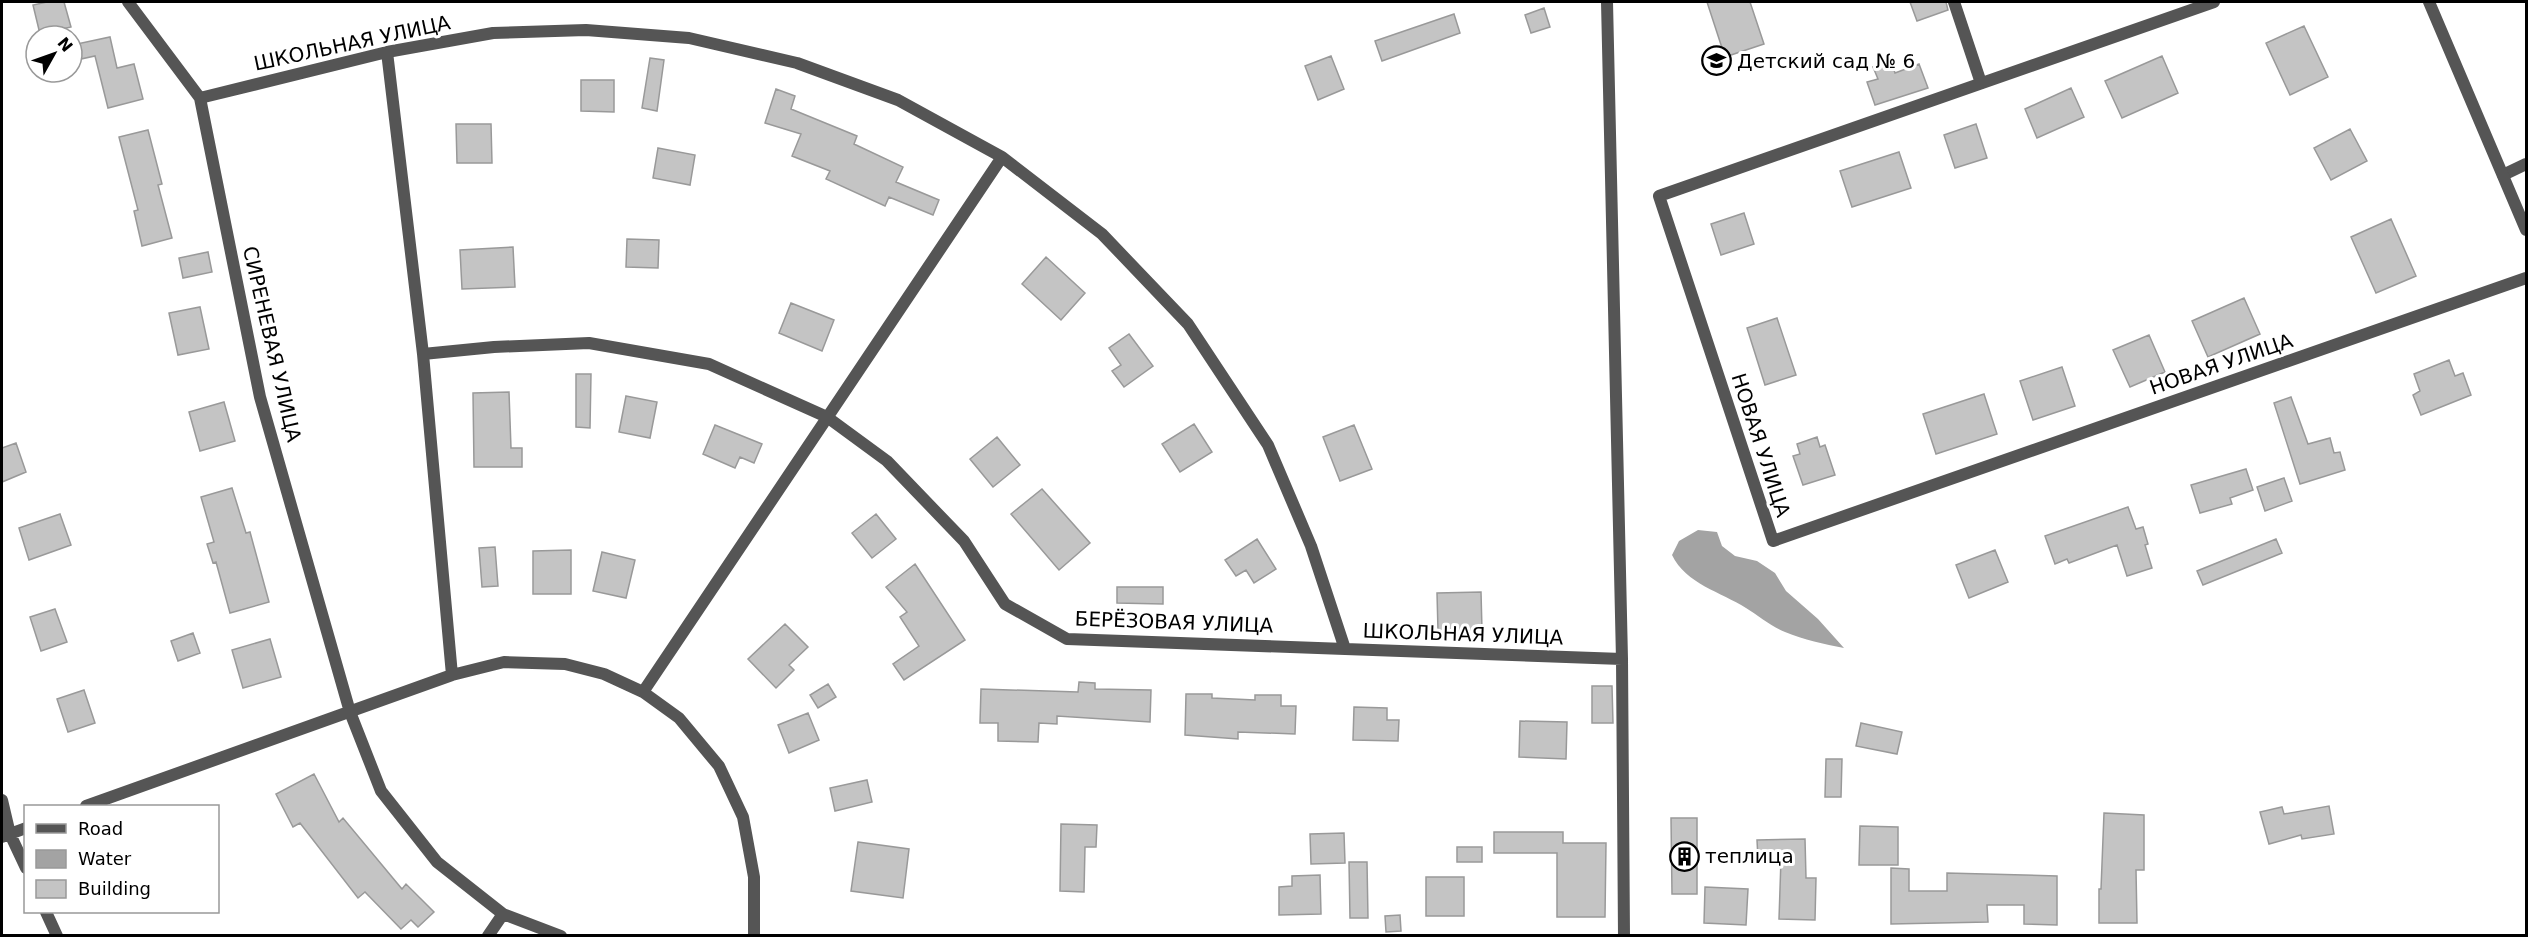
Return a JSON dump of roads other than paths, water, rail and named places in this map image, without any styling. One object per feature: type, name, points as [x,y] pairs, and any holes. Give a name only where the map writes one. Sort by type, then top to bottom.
[{"type":"street","name":"СИРЕНЕВАЯ УЛИЦА","points":[[128,2],[200,98],[260,397],[350,712],[381,791],[437,862],[503,914],[561,936]]},
{"type":"street","points":[[1607,2],[1622,659],[1624,936]]},
{"type":"street","points":[[1954,2],[1982,83]]},
{"type":"street","name":"НОВАЯ УЛИЦА","points":[[2214,2],[1659,196],[1773,541],[2526,278]]},
{"type":"street","points":[[2428,2],[2526,230]]},
{"type":"street","name":"ШКОЛЬНАЯ УЛИЦА","points":[[200,98],[387,52],[493,33],[586,30],[689,38],[797,63],[898,100],[1002,157],[1102,234],[1188,324],[1268,445],[1311,546],[1345,649],[1622,659]]},
{"type":"street","points":[[387,52],[423,354],[452,675]]},
{"type":"street","points":[[643,692],[1002,157]]},
{"type":"street","points":[[2503,175],[2526,164]]},
{"type":"street","name":"БЕРЁЗОВАЯ УЛИЦА","points":[[423,354],[494,347],[590,343],[709,364],[827,417],[887,461],[957,533],[1005,604],[1067,639],[1345,649]]},
{"type":"street","points":[[92,805],[452,675],[504,662],[566,664],[604,674],[643,692],[679,718],[719,766],[743,818],[753,876],[754,936]]},
{"type":"street","points":[[2,800],[6,835],[24,865]]},
{"type":"street","points":[[6,835],[24,829]]},
{"type":"street","points":[[46,913],[57,936]]},
{"type":"street","points":[[488,936],[503,914]]},
{"type":"water","points":[[1698,530],[1717,532],[1722,546],[1735,556],[1757,561],[1775,573],[1786,591],[1818,619],[1844,648],[1807,640],[1780,630],[1686,573],[1672,555],[1679,541]]},
{"type":"place","name":"Детский сад № 6","points":[[1716,61]]},
{"type":"place","name":"теплица","points":[[1684,856]]}]
